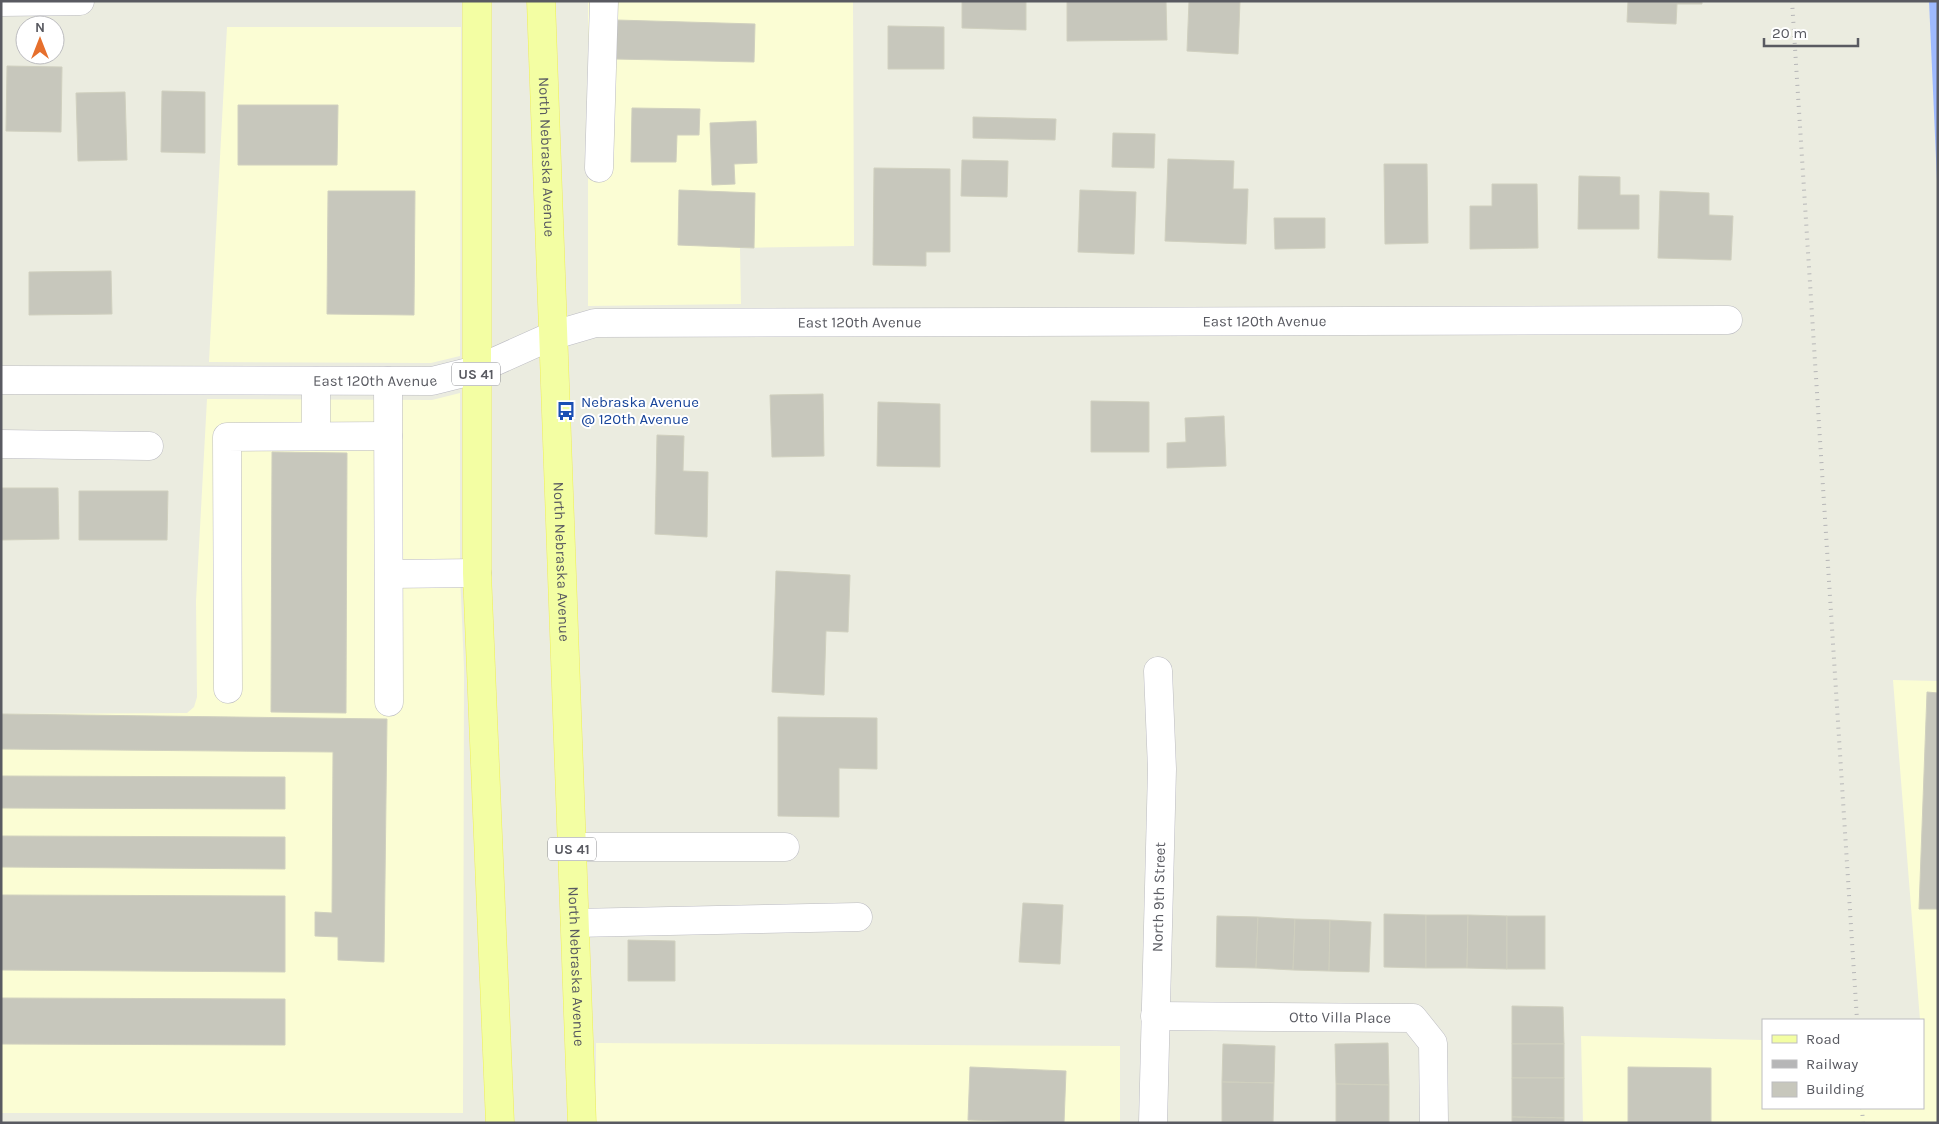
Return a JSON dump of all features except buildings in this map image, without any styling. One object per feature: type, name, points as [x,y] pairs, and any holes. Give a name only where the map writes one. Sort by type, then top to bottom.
[{"type":"main road","name":"US 41","points":[[477,1],[476,573],[500,1123]]},
{"type":"main road","name":"North Nebraska Avenue","points":[[541,1],[582,1123]]},
{"type":"street","points":[[1,2],[80,1]]},
{"type":"street","points":[[599,168],[604,1]]},
{"type":"street","name":"East 120th Avenue","points":[[1,380],[432,382],[476,370],[554,336],[595,322],[1728,320]]},
{"type":"street","points":[[316,381],[316,436]]},
{"type":"street","points":[[388,381],[389,702]]},
{"type":"street","points":[[228,689],[227,437],[388,436]]},
{"type":"street","points":[[1,444],[149,446]]},
{"type":"street","points":[[389,574],[476,573]]},
{"type":"street","name":"North 9th Street","points":[[1153,1123],[1162,769],[1158,671]]},
{"type":"street","points":[[572,846],[785,846]]},
{"type":"street","points":[[575,923],[858,917]]},
{"type":"street","name":"Otto Villa Place","points":[[1155,1016],[1413,1018],[1433,1043],[1434,1123]]},
{"type":"shaded area","points":[[588,1],[853,1],[854,246],[740,248],[741,304],[588,306]]},
{"type":"shaded area","points":[[227,27],[461,27],[460,356],[431,363],[209,362]]},
{"type":"shaded area","points":[[460,393],[460,573],[464,668],[463,1113],[1,1113],[1,714],[187,713],[194,707],[197,697],[196,601],[207,399],[432,400]]},
{"type":"shaded area","points":[[1893,680],[1938,681],[1938,1123],[1583,1123],[1581,1036],[1762,1040],[1762,1109],[1924,1109],[1924,1019],[1920,1019]]},
{"type":"shaded area","points":[[596,1043],[1120,1046],[1120,1123],[596,1123]]},
{"type":"water","points":[[1929,1],[1938,1],[1938,203]]},
{"type":"railway","points":[[1792,1],[1857,1019]]},
{"type":"railway","points":[[1862,1109],[1863,1123]]},
{"type":"place","name":"Nebraska Avenue @ 120th Avenue","points":[[566,411]]}]
